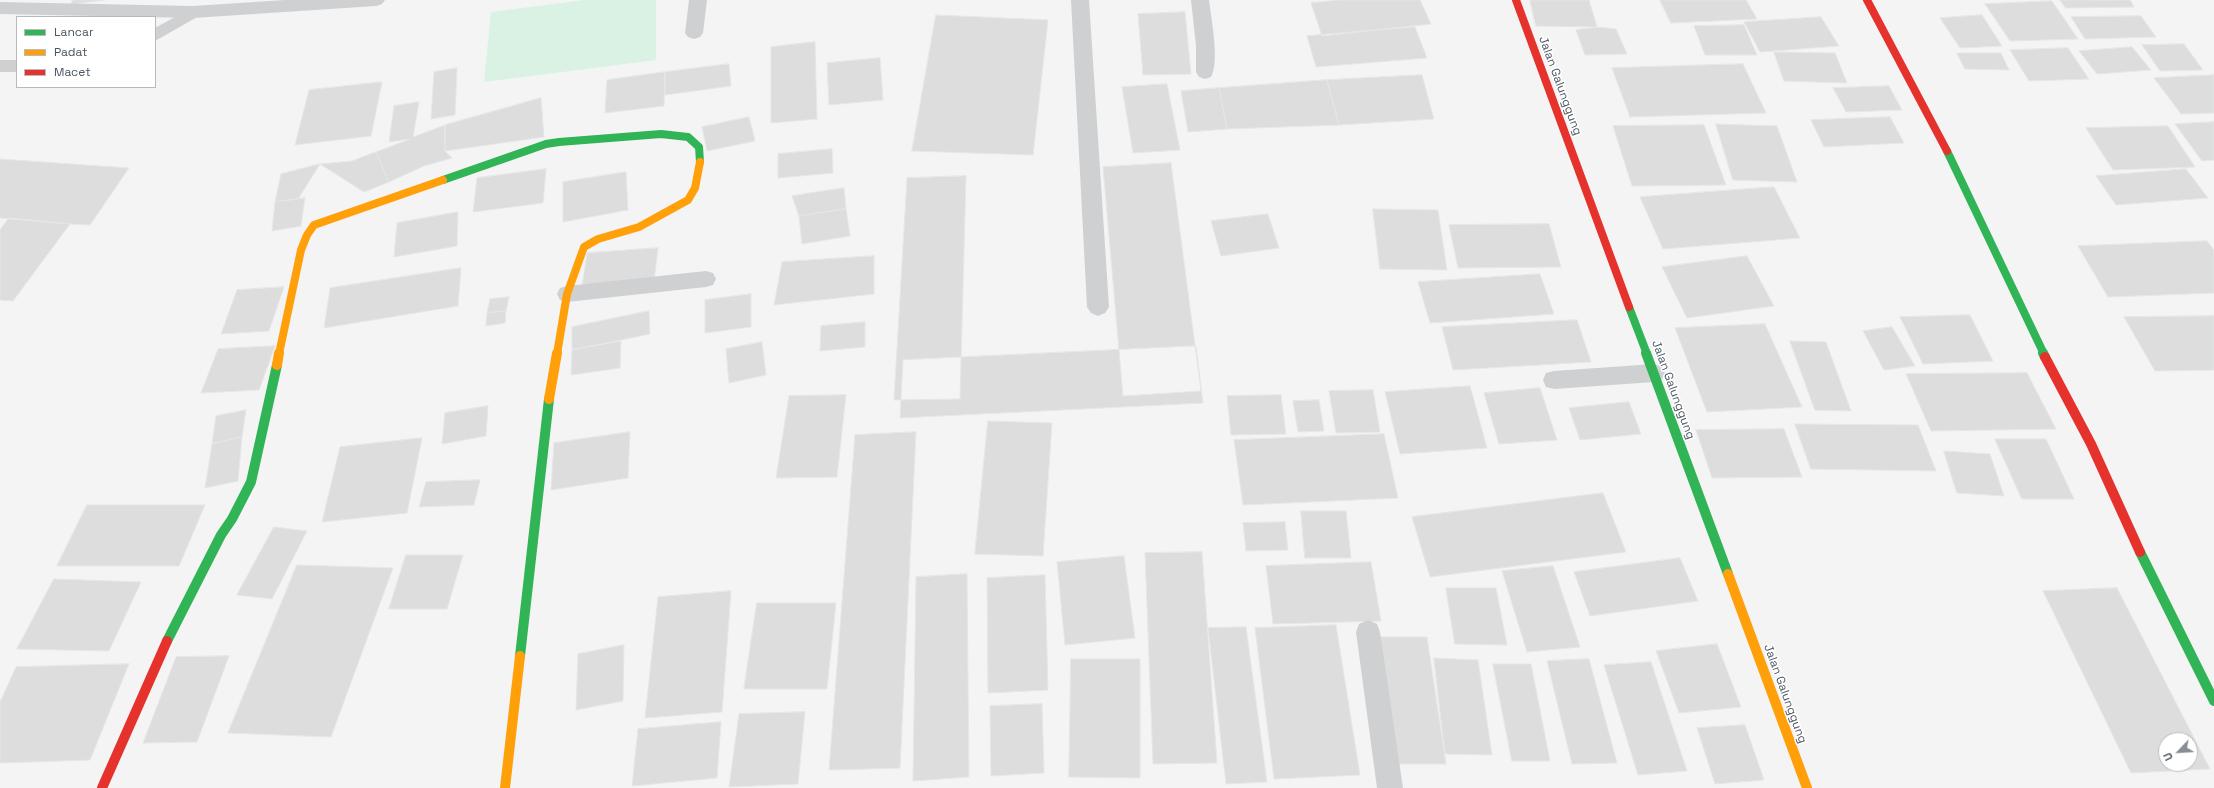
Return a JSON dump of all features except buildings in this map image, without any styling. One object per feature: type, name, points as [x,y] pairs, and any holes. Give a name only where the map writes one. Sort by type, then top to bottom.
[{"type":"street","points":[[0,8],[193,12],[376,0]]},
{"type":"street","points":[[694,33],[698,0]]},
{"type":"street","points":[[1080,0],[1098,306]]},
{"type":"street","points":[[1200,0],[1205,46],[1205,72]]},
{"type":"street","name":"Jalan Galunggung","points":[[1516,0],[1807,788]]},
{"type":"street","points":[[1867,0],[1971,196],[2027,320],[2092,444],[2133,539],[2166,601],[2214,701]]},
{"type":"street","points":[[102,788],[168,638],[221,535],[232,519],[251,482],[297,275],[300,248],[307,234],[314,225],[546,144],[577,139],[643,135],[674,134],[688,137],[699,147],[700,166],[695,188],[688,200],[639,227],[598,239],[584,247],[576,266],[568,294],[545,425],[505,788]]},
{"type":"street","points":[[568,294],[706,279]]},
{"type":"street","points":[[1554,380],[1654,373]]},
{"type":"street","points":[[1368,632],[1390,788]]},
{"type":"lane","points":[[156,34],[193,12]]},
{"type":"lane","points":[[0,66],[16,66]]},
{"type":"green space","points":[[584,0],[656,0],[656,60],[484,82],[491,12]]},
{"type":"traffic: fast","points":[[443,180],[546,144],[619,136],[661,134],[688,137],[699,147],[700,162]]},
{"type":"traffic: fast","points":[[1947,151],[1973,202],[2045,357]]},
{"type":"traffic: fast","points":[[1629,307],[1728,574]]},
{"type":"traffic: fast","points":[[167,641],[221,535],[232,519],[251,482],[277,365]]},
{"type":"traffic: fast","points":[[520,656],[549,399]]},
{"type":"traffic: fast","points":[[2140,552],[2214,701]]},
{"type":"traffic: slow","points":[[549,399],[567,294],[584,247],[598,239],[639,227],[688,200],[695,188],[700,162]]},
{"type":"traffic: slow","points":[[277,365],[301,250],[307,235],[314,225],[443,180]]},
{"type":"traffic: slow","points":[[1728,574],[1807,788]]},
{"type":"traffic: slow","points":[[505,788],[520,656]]},
{"type":"traffic: jam","points":[[1516,0],[1629,307]]},
{"type":"traffic: jam","points":[[1867,0],[1947,151]]},
{"type":"traffic: jam","points":[[2045,357],[2091,444],[2140,552]]},
{"type":"traffic: jam","points":[[102,788],[167,641]]}]
